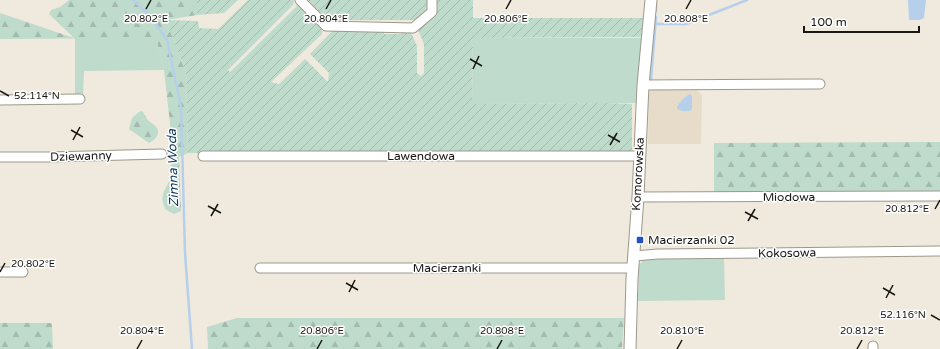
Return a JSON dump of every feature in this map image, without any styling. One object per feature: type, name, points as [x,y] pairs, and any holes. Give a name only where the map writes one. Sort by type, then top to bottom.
[{"type":"street","points":[[300,0],[326,26],[413,28],[432,12],[432,0]]},
{"type":"street","name":"Komorowska","points":[[630,349],[643,85],[651,0]]},
{"type":"street","points":[[643,85],[820,84]]},
{"type":"street","points":[[0,100],[80,99]]},
{"type":"street","name":"Dziewanny","points":[[0,157],[162,154]]},
{"type":"street","name":"Lawendowa","points":[[203,156],[639,156]]},
{"type":"street","name":"Miodowa","points":[[638,197],[940,196]]},
{"type":"street","name":"Kokosowa","points":[[634,256],[658,254],[940,252]]},
{"type":"street","name":"Macierzanki","points":[[260,268],[633,268]]},
{"type":"street","points":[[0,272],[23,272]]},
{"type":"shaded area","points":[[693,87],[702,95],[701,144],[648,144],[649,88]]},
{"type":"green space","points":[[69,0],[197,0],[197,15],[166,20],[186,73],[188,153],[179,157],[181,211],[174,214],[165,209],[162,199],[164,191],[172,176],[171,158],[173,151],[164,70],[156,38],[0,39],[0,13],[74,38],[49,14],[51,10],[60,7]]},
{"type":"green space","points":[[197,0],[238,0],[224,13],[197,15]]},
{"type":"green space","points":[[248,0],[294,1],[293,5],[228,70],[230,72],[298,5],[322,30],[322,34],[271,82],[279,84],[305,59],[328,82],[329,73],[310,54],[333,30],[401,34],[401,31],[410,30],[417,46],[417,73],[421,76],[424,73],[424,44],[418,30],[436,14],[436,0],[473,0],[473,18],[643,18],[642,37],[473,38],[472,104],[632,104],[632,153],[188,153],[186,73],[166,20],[198,21],[199,28],[218,29]]},
{"type":"green space","points":[[308,0],[429,0],[426,12],[418,20],[328,20]]},
{"type":"green space","points":[[75,38],[156,38],[164,70],[84,71],[83,96],[75,96]]},
{"type":"green space","points":[[473,38],[642,38],[637,103],[472,104]]},
{"type":"green space","points":[[142,111],[147,119],[158,129],[158,134],[149,143],[129,129],[132,118]]},
{"type":"green space","points":[[940,142],[940,193],[714,192],[714,143]]},
{"type":"green space","points":[[724,257],[725,300],[638,301],[639,265],[645,258]]},
{"type":"green space","points":[[237,318],[624,318],[622,349],[208,349],[207,327]]},
{"type":"green space","points":[[0,323],[52,323],[53,349],[0,349]]},
{"type":"water","points":[[908,0],[926,0],[924,18],[920,20],[909,20]]},
{"type":"water","points":[[690,94],[692,96],[692,108],[690,111],[682,111],[677,109],[681,101]]},
{"type":"waterway","name":"Zimna Woda","points":[[133,0],[149,14],[167,40],[181,107],[185,253],[192,349]]},
{"type":"waterway","points":[[656,0],[656,11]]},
{"type":"waterway","points":[[655,24],[686,24],[747,0]]},
{"type":"waterway","points":[[651,80],[656,17]]},
{"type":"place","name":"Macierzanki 02","points":[[640,240]]}]
